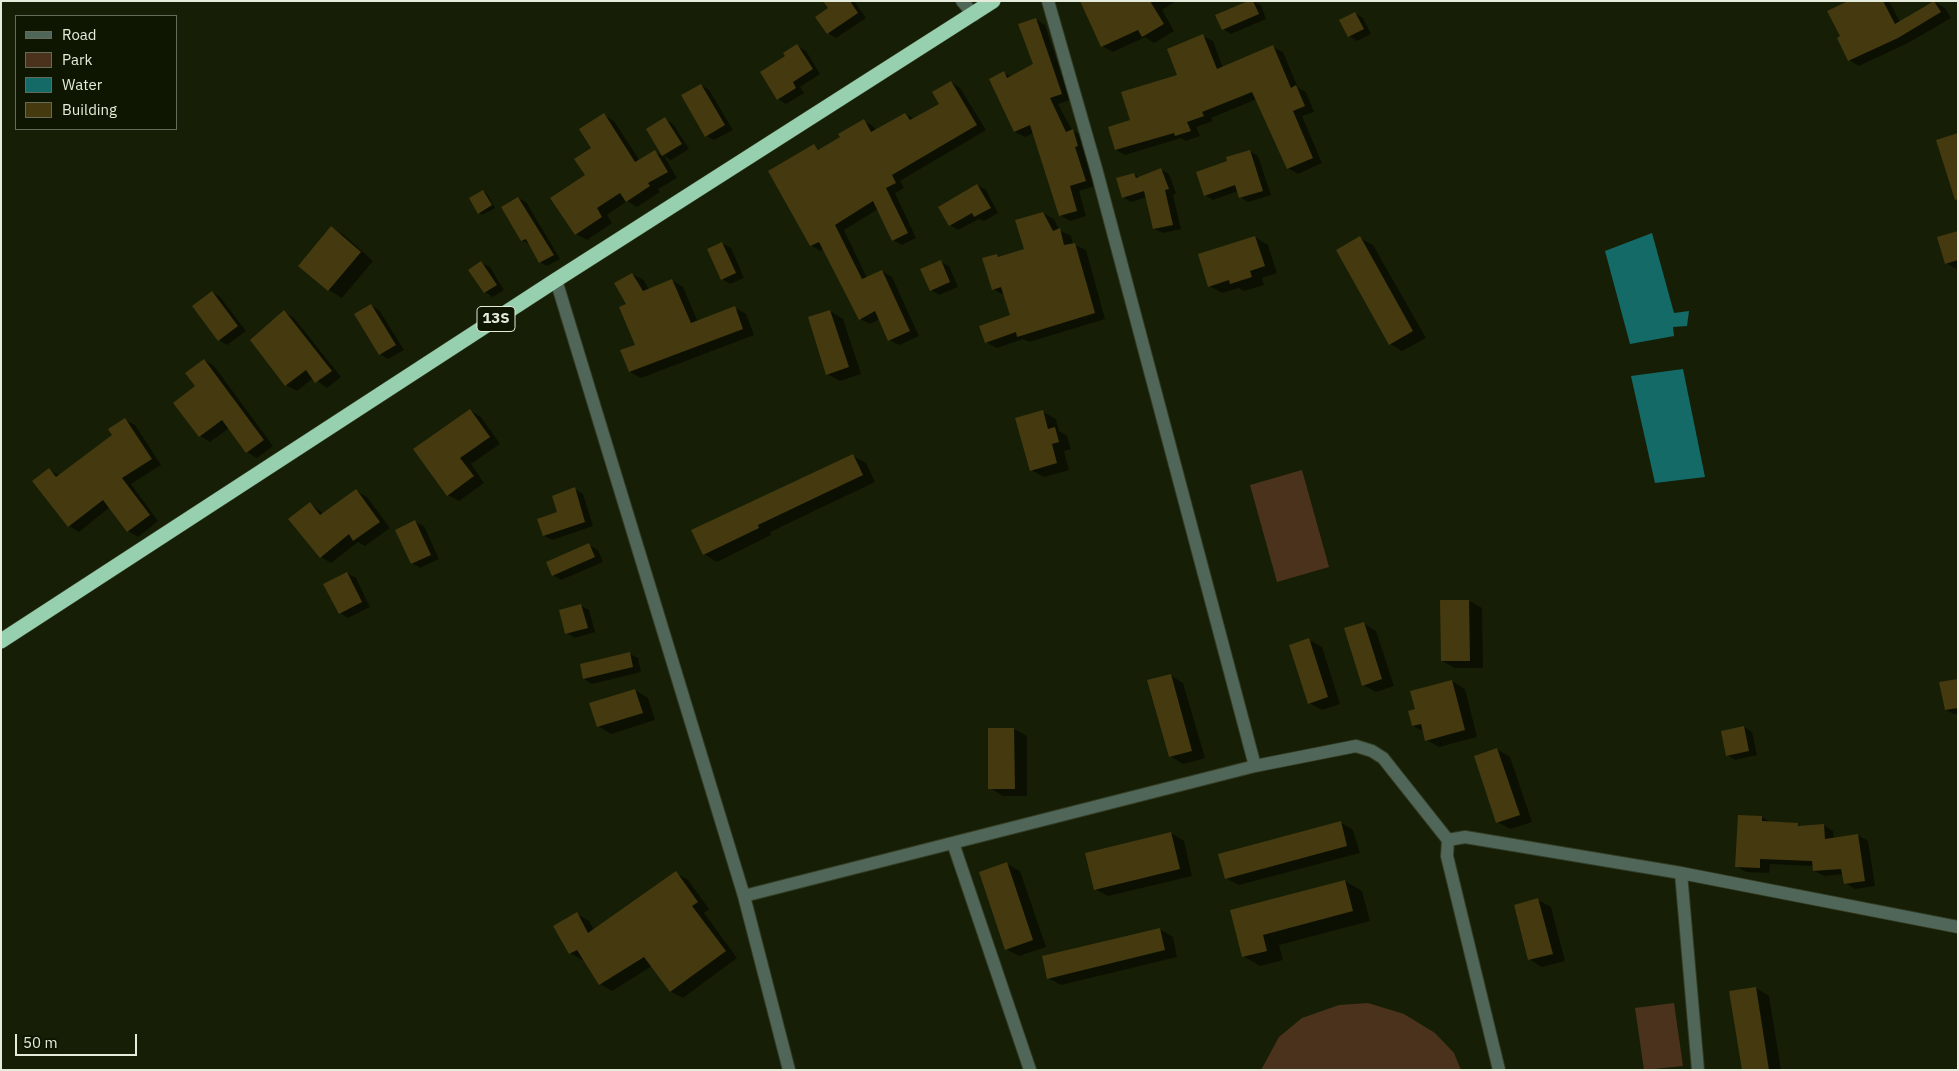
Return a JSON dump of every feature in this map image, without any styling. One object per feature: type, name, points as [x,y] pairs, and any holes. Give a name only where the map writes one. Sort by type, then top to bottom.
[{"type":"highway","name":"13S","points":[[1,641],[556,280],[974,15],[993,1]]},
{"type":"street","points":[[962,1],[974,15]]},
{"type":"street","points":[[1048,1],[1097,172],[1255,766]]},
{"type":"street","points":[[556,280],[744,896],[789,1070]]},
{"type":"street","points":[[744,896],[1255,766],[1356,746],[1372,751],[1382,758],[1448,840],[1447,856],[1499,1070]]},
{"type":"street","points":[[1448,840],[1465,837],[1681,872],[1958,927]]},
{"type":"street","points":[[953,843],[1030,1070]]},
{"type":"street","points":[[1681,872],[1698,1070]]},
{"type":"green space","points":[[1302,470],[1329,567],[1277,582],[1250,485]]},
{"type":"green space","points":[[1368,1003],[1404,1014],[1435,1033],[1454,1053],[1461,1070],[1261,1070],[1279,1037],[1302,1018],[1339,1005]]},
{"type":"green space","points":[[1674,1003],[1683,1066],[1644,1070],[1635,1008]]},
{"type":"water","points":[[1652,233],[1674,313],[1689,311],[1687,326],[1673,327],[1674,336],[1630,344],[1605,251]]},
{"type":"water","points":[[1683,369],[1705,477],[1655,483],[1631,376]]},
{"type":"building","points":[[823,1],[850,1],[858,13],[827,34],[815,17],[828,8]]},
{"type":"building","points":[[1080,1],[1150,1],[1164,24],[1142,37],[1138,30],[1101,47]]},
{"type":"building","points":[[1248,1],[1253,1],[1259,14],[1222,30],[1215,15]]},
{"type":"building","points":[[1848,1],[1883,1],[1895,24],[1934,1],[1941,12],[1898,38],[1848,61],[1837,38],[1840,36],[1827,11]]},
{"type":"building","points":[[1355,12],[1364,29],[1348,37],[1339,20]]},
{"type":"building","points":[[1036,18],[1062,94],[1050,98],[1066,132],[1073,129],[1078,146],[1075,147],[1086,181],[1070,186],[1077,211],[1059,216],[1030,125],[1014,132],[989,79],[1004,71],[1007,78],[1033,64],[1018,24]]},
{"type":"building","points":[[1203,34],[1217,69],[1273,45],[1291,88],[1296,85],[1305,106],[1293,111],[1313,158],[1287,169],[1252,92],[1202,112],[1204,116],[1187,122],[1191,131],[1175,136],[1174,133],[1115,150],[1108,127],[1130,120],[1121,92],[1177,75],[1167,49]]},
{"type":"building","points":[[797,44],[813,69],[793,82],[796,88],[777,100],[760,72],[785,56],[783,53]]},
{"type":"building","points":[[951,81],[977,125],[892,175],[896,183],[886,188],[908,233],[892,241],[873,201],[835,225],[862,279],[882,270],[910,331],[888,341],[875,311],[859,320],[819,242],[810,246],[768,171],[814,144],[818,150],[840,137],[838,134],[864,119],[871,132],[905,113],[910,120],[939,104],[932,92]]},
{"type":"building","points":[[701,84],[725,125],[705,137],[681,95]]},
{"type":"building","points":[[604,113],[635,162],[655,150],[668,172],[648,183],[650,186],[626,202],[620,193],[597,208],[602,217],[575,235],[550,198],[585,175],[574,159],[591,148],[579,129]]},
{"type":"building","points":[[665,117],[682,144],[662,156],[646,129]]},
{"type":"building","points":[[1958,133],[1958,199],[1955,200],[1936,140]]},
{"type":"building","points":[[1250,150],[1263,191],[1239,198],[1235,185],[1204,196],[1196,172],[1227,161],[1226,157]]},
{"type":"building","points":[[1161,168],[1169,189],[1165,190],[1173,225],[1153,229],[1144,191],[1122,198],[1116,178],[1134,173],[1136,178]]},
{"type":"building","points":[[977,184],[991,208],[974,217],[972,213],[949,226],[938,207]]},
{"type":"building","points":[[483,190],[492,205],[478,214],[469,198]]},
{"type":"building","points":[[518,197],[554,255],[539,263],[526,239],[521,241],[501,207]]},
{"type":"building","points":[[1043,212],[1053,231],[1060,228],[1064,245],[1075,243],[1095,313],[1017,337],[1016,332],[985,343],[979,326],[1010,315],[1001,287],[992,290],[982,258],[997,254],[998,257],[1024,249],[1015,220]]},
{"type":"building","points":[[331,226],[361,252],[328,291],[298,266]]},
{"type":"building","points":[[1958,231],[1958,260],[1945,264],[1937,237]]},
{"type":"building","points":[[1255,236],[1265,266],[1250,271],[1252,277],[1230,284],[1229,280],[1208,287],[1198,254]]},
{"type":"building","points":[[1360,236],[1413,331],[1389,345],[1336,250]]},
{"type":"building","points":[[722,242],[736,273],[721,280],[707,249]]},
{"type":"building","points":[[941,260],[950,282],[930,291],[920,269]]},
{"type":"building","points":[[481,261],[497,285],[484,293],[468,270]]},
{"type":"building","points":[[632,273],[643,291],[672,279],[691,323],[735,306],[743,329],[629,372],[620,350],[635,345],[619,307],[626,304],[614,283]]},
{"type":"building","points":[[212,291],[238,326],[218,341],[192,306]]},
{"type":"building","points":[[371,304],[396,345],[379,355],[354,314]]},
{"type":"building","points":[[284,310],[332,371],[315,383],[306,370],[285,386],[250,340]]},
{"type":"building","points":[[830,310],[849,367],[826,375],[808,317]]},
{"type":"building","points":[[204,359],[264,440],[246,453],[222,420],[199,437],[173,403],[195,386],[185,373]]},
{"type":"building","points":[[470,409],[490,437],[460,458],[474,476],[447,496],[413,449]]},
{"type":"building","points":[[1043,410],[1048,429],[1055,427],[1059,442],[1052,444],[1057,463],[1030,471],[1015,418]]},
{"type":"building","points":[[125,418],[152,459],[122,478],[150,515],[127,532],[103,500],[68,527],[32,481],[49,468],[56,477],[112,435],[108,429]]},
{"type":"building","points":[[853,454],[863,475],[758,525],[759,528],[703,555],[691,530]]},
{"type":"building","points":[[575,487],[585,522],[543,536],[537,519],[557,512],[552,496]]},
{"type":"building","points":[[356,489],[380,522],[353,541],[349,534],[320,558],[288,519],[310,502],[320,515]]},
{"type":"building","points":[[415,520],[431,555],[411,564],[395,530]]},
{"type":"building","points":[[589,543],[595,557],[552,576],[546,562]]},
{"type":"building","points":[[347,572],[362,602],[339,614],[323,584]]},
{"type":"building","points":[[1440,600],[1469,600],[1470,661],[1441,661]]},
{"type":"building","points":[[581,604],[588,628],[565,634],[559,610]]},
{"type":"building","points":[[1364,622],[1382,679],[1362,686],[1344,628]]},
{"type":"building","points":[[1309,638],[1328,697],[1308,704],[1289,645]]},
{"type":"building","points":[[630,652],[633,667],[583,679],[580,664]]},
{"type":"building","points":[[1171,674],[1192,751],[1169,757],[1147,680]]},
{"type":"building","points":[[1958,679],[1958,708],[1945,710],[1939,682]]},
{"type":"building","points":[[1452,680],[1465,730],[1425,741],[1421,724],[1412,726],[1408,711],[1415,709],[1410,691]]},
{"type":"building","points":[[635,689],[643,713],[597,727],[589,703]]},
{"type":"building","points":[[1744,726],[1749,751],[1726,756],[1721,731]]},
{"type":"building","points":[[988,728],[1014,728],[1015,789],[988,789]]},
{"type":"building","points":[[1497,748],[1520,815],[1496,823],[1474,756]]},
{"type":"building","points":[[1738,815],[1762,816],[1762,821],[1798,823],[1798,826],[1824,824],[1825,839],[1858,834],[1865,881],[1844,884],[1841,869],[1813,871],[1812,861],[1760,859],[1760,868],[1735,867]]},
{"type":"building","points":[[1341,821],[1347,846],[1225,879],[1218,854]]},
{"type":"building","points":[[1171,832],[1180,869],[1094,890],[1085,853]]},
{"type":"building","points":[[1007,862],[1033,940],[1005,950],[979,872]]},
{"type":"building","points":[[676,871],[698,902],[692,906],[726,951],[670,992],[644,957],[599,985],[577,950],[569,954],[553,926],[577,912],[588,933]]},
{"type":"building","points":[[1345,880],[1353,911],[1263,935],[1267,951],[1242,957],[1230,910]]},
{"type":"building","points":[[1538,898],[1553,954],[1528,960],[1514,905]]},
{"type":"building","points":[[1160,928],[1165,950],[1047,979],[1042,956]]},
{"type":"building","points":[[1756,987],[1769,1070],[1742,1070],[1729,991]]}]
